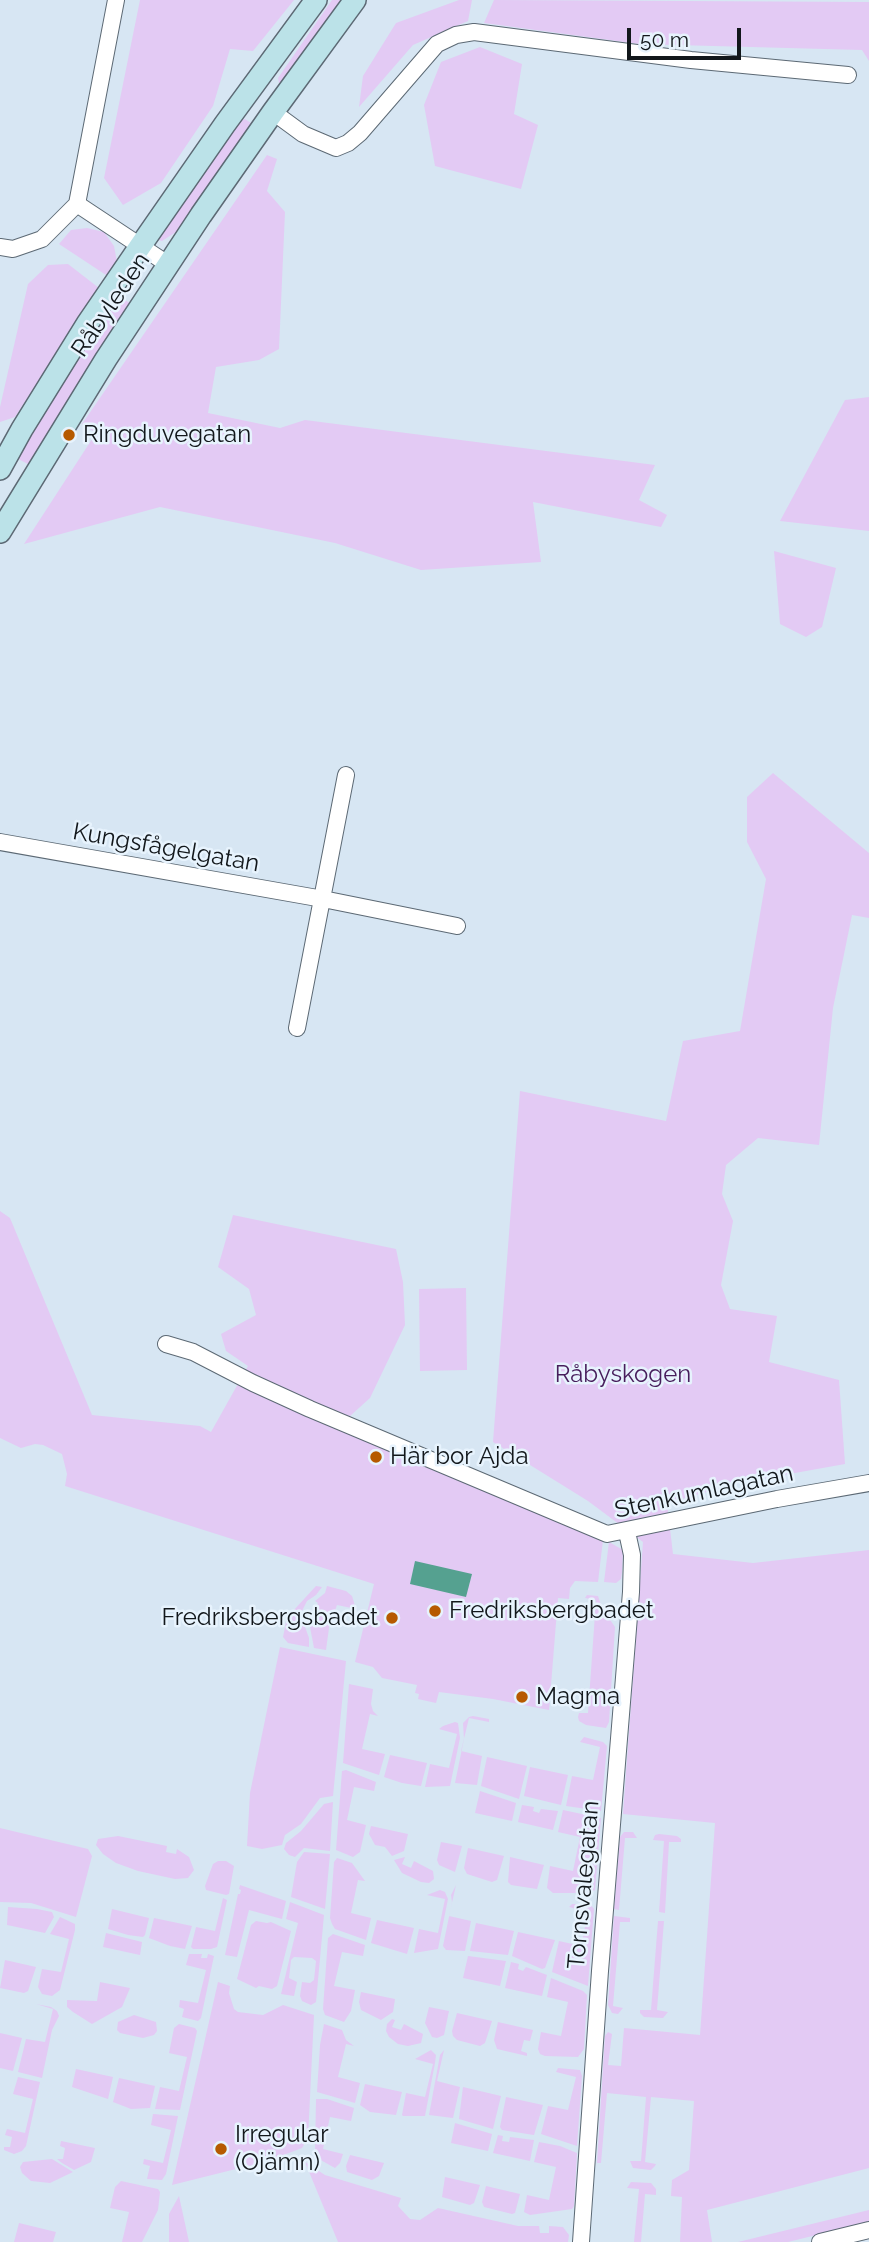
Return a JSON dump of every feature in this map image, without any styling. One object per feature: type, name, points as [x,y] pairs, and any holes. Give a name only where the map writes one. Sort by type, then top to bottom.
[{"type":"main road","name":"Råbyleden","points":[[0,470],[44,394],[141,245],[316,0]]},
{"type":"main road","name":"Råbyleden","points":[[0,532],[106,359],[273,112],[355,0]]},
{"type":"main road","points":[[247,93],[273,112]]},
{"type":"street","points":[[0,247],[13,249],[42,239],[78,204],[117,0]]},
{"type":"street","points":[[273,112],[303,134],[336,148],[348,143],[360,133],[437,44],[456,35],[474,32],[691,60],[848,75]]},
{"type":"street","points":[[78,204],[169,265]]},
{"type":"street","points":[[297,1028],[346,775]]},
{"type":"street","name":"Kungsfågelgatan","points":[[0,842],[323,899],[457,926]]},
{"type":"street","name":"Stenkumlagatan","points":[[166,1344],[193,1352],[310,1409],[607,1534],[869,1483]]},
{"type":"street","name":"Tornsvalegatan","points":[[581,2242],[631,1592],[632,1555],[627,1532]]},
{"type":"street","points":[[820,2242],[869,2230]]},
{"type":"green space","points":[[140,0],[294,0],[253,51],[230,49],[213,106],[161,183],[123,205],[104,178]]},
{"type":"green space","points":[[332,0],[347,0],[284,84],[279,83],[278,78]]},
{"type":"green space","points":[[459,0],[472,0],[468,21],[413,45],[359,107],[363,76],[396,23]]},
{"type":"green space","points":[[494,0],[869,2],[869,61],[862,50],[639,44],[484,23]]},
{"type":"green space","points":[[480,47],[522,64],[514,114],[538,125],[521,189],[435,166],[424,105],[441,62]]},
{"type":"green space","points":[[245,119],[251,123],[250,130],[185,222],[176,232],[162,241],[158,240],[157,235],[238,121]]},
{"type":"green space","points":[[267,155],[277,159],[267,191],[285,212],[279,349],[259,360],[216,367],[208,413],[280,428],[305,420],[655,465],[639,500],[667,515],[661,527],[533,502],[541,562],[421,570],[335,543],[160,507],[24,544],[96,433],[82,424]]},
{"type":"green space","points":[[87,228],[104,232],[114,246],[117,262],[109,277],[59,244],[71,230]]},
{"type":"green space","points":[[68,264],[99,288],[15,417],[0,422],[0,407],[28,284],[48,265]]},
{"type":"green space","points":[[116,294],[134,306],[32,466],[14,457]]},
{"type":"green space","points":[[869,397],[869,531],[780,521],[845,400]]},
{"type":"green space","points":[[774,551],[836,568],[822,627],[806,637],[780,624]]},
{"type":"green space","name":"Råbyskogen","points":[[773,773],[869,853],[869,918],[852,915],[833,1008],[819,1145],[758,1138],[726,1165],[722,1194],[733,1221],[721,1285],[730,1309],[777,1316],[769,1362],[839,1380],[845,1464],[739,1483],[667,1503],[673,1554],[753,1563],[869,1550],[869,2168],[707,2210],[712,2242],[680,2242],[682,2197],[671,2196],[672,2180],[689,2170],[694,2101],[651,2097],[645,2162],[656,2164],[651,2170],[633,2168],[630,2161],[641,2161],[646,2097],[607,2093],[601,2163],[597,2163],[605,2036],[608,2032],[612,2034],[608,2065],[621,2066],[624,2028],[700,2035],[715,1823],[623,1814],[643,1542],[588,1501],[493,1442],[520,1091],[666,1121],[683,1041],[740,1031],[766,879],[747,842],[747,797]]},
{"type":"green space","points":[[0,1211],[10,1218],[92,1415],[200,1426],[211,1432],[248,1366],[226,1351],[221,1334],[256,1315],[249,1289],[218,1267],[233,1215],[396,1249],[403,1282],[405,1325],[370,1398],[339,1426],[603,1540],[598,1582],[575,1581],[570,1588],[569,1599],[558,1598],[549,1710],[439,1692],[436,1703],[418,1699],[419,1694],[415,1693],[417,1685],[382,1678],[373,1667],[355,1662],[374,1584],[65,1486],[67,1474],[62,1454],[43,1445],[21,1448],[0,1438]]},
{"type":"green space","points":[[466,1288],[467,1370],[420,1371],[419,1289]]},
{"type":"green space","points":[[609,1542],[623,1550],[621,1579],[616,1583],[604,1582]]},
{"type":"green space","points":[[316,1586],[322,1587],[307,1601],[301,1613],[301,1623],[304,1624],[309,1638],[309,1647],[288,1643],[283,1637],[286,1622]]},
{"type":"green space","points":[[327,1586],[346,1591],[352,1596],[356,1609],[337,1605],[329,1628],[326,1650],[314,1648],[310,1627],[312,1612],[318,1603],[315,1601],[325,1593]]},
{"type":"green space","points":[[587,1595],[598,1596],[602,1608],[615,1627],[609,1722],[606,1728],[586,1725],[579,1721],[578,1717],[579,1713],[588,1713],[596,1600],[585,1598]]},
{"type":"green space","points":[[280,1647],[346,1661],[333,1796],[320,1798],[301,1824],[285,1835],[282,1845],[262,1849],[247,1846],[250,1793]]},
{"type":"green space","points":[[349,1684],[373,1689],[371,1704],[378,1716],[370,1714],[362,1749],[385,1754],[379,1775],[343,1763]]},
{"type":"green space","points":[[469,1717],[489,1719],[489,1722],[469,1718],[464,1739],[463,1723]]},
{"type":"green space","points":[[458,1723],[460,1738],[450,1786],[425,1787],[430,1764],[449,1768],[457,1734],[439,1729]]},
{"type":"green space","points":[[584,1737],[603,1742],[607,1746],[601,1811],[566,1806],[572,1776],[593,1780],[600,1747],[580,1742]]},
{"type":"green space","points":[[462,1751],[482,1756],[477,1785],[455,1783]]},
{"type":"green space","points":[[390,1755],[427,1763],[421,1786],[384,1777]]},
{"type":"green space","points":[[487,1757],[527,1766],[519,1799],[481,1786]]},
{"type":"green space","points":[[530,1767],[568,1775],[561,1805],[524,1796]]},
{"type":"green space","points":[[346,1770],[376,1782],[374,1791],[354,1787],[347,1820],[366,1825],[360,1852],[353,1857],[336,1850],[342,1771]]},
{"type":"green space","points":[[480,1791],[516,1803],[512,1821],[475,1813]]},
{"type":"green space","points":[[333,1802],[330,1851],[304,1848],[295,1857],[289,1855],[284,1849],[286,1843],[301,1831],[324,1804]]},
{"type":"green space","points":[[522,1805],[534,1807],[533,1811],[539,1813],[541,1809],[558,1811],[553,1830],[518,1822]]},
{"type":"green space","points":[[563,1810],[601,1818],[595,1890],[590,1893],[553,1893],[547,1888],[550,1866],[573,1871],[580,1837],[558,1832]]},
{"type":"green space","points":[[371,1826],[408,1834],[404,1851],[392,1856],[385,1847],[375,1845],[369,1834]]},
{"type":"green space","points":[[0,1828],[88,1849],[92,1856],[76,1917],[31,1903],[0,1902]]},
{"type":"green space","points":[[624,1832],[633,1832],[637,1838],[625,1838],[619,1910],[614,1909],[620,1837]]},
{"type":"green space","points":[[655,1835],[681,1839],[681,1842],[669,1842],[665,1913],[659,1912],[664,1841],[653,1840]]},
{"type":"green space","points":[[118,1836],[167,1846],[166,1852],[176,1854],[177,1849],[189,1857],[194,1870],[188,1878],[175,1879],[116,1863],[96,1845],[98,1839]]},
{"type":"green space","points":[[441,1842],[462,1846],[455,1872],[439,1865],[437,1860]]},
{"type":"green space","points":[[468,1848],[504,1856],[497,1880],[492,1882],[467,1874],[464,1868]]},
{"type":"green space","points":[[304,1852],[330,1854],[325,1909],[291,1897],[297,1862]]},
{"type":"green space","points":[[405,1857],[402,1864],[411,1868],[414,1861],[433,1871],[434,1879],[429,1883],[421,1882],[402,1873],[394,1860]]},
{"type":"green space","points":[[510,1857],[544,1865],[537,1889],[511,1885],[508,1882]]},
{"type":"green space","points":[[337,1858],[352,1863],[365,1881],[358,1880],[351,1913],[371,1918],[366,1940],[335,1929],[332,1924],[330,1918],[334,1862]]},
{"type":"green space","points":[[226,1861],[234,1866],[229,1894],[226,1895],[206,1890],[205,1886],[213,1864]]},
{"type":"green space","points":[[240,1885],[286,1901],[282,1919],[249,1910],[237,1957],[225,1955]]},
{"type":"green space","points":[[440,1890],[445,1892],[448,1899],[438,1949],[414,1953],[419,1929],[438,1933],[445,1899],[427,1895]]},
{"type":"green space","points":[[223,1898],[227,1900],[217,1947],[193,1949],[191,1947],[196,1927],[215,1931]]},
{"type":"green space","points":[[290,1902],[324,1915],[316,2002],[311,2005],[302,2001],[300,1996],[302,1982],[310,1983],[314,1980],[316,1961],[312,1958],[294,1957],[291,1960],[289,1978],[297,1982],[294,1996],[281,1994],[298,1923],[286,1919]]},
{"type":"green space","points":[[572,1904],[590,1904],[594,1909],[588,1986],[552,1972],[559,1941],[581,1946],[588,1912],[569,1907]]},
{"type":"green space","points":[[8,1907],[52,1912],[54,1917],[45,1933],[7,1925]]},
{"type":"green space","points":[[112,1909],[149,1918],[145,1935],[128,1935],[108,1929]]},
{"type":"green space","points":[[449,1916],[471,1921],[465,1951],[446,1950],[443,1946]]},
{"type":"green space","points":[[614,1916],[630,1918],[630,1922],[620,1922],[613,2006],[623,2008],[618,2014],[612,2013],[608,2005]]},
{"type":"green space","points":[[60,1917],[75,1924],[75,1930],[60,1990],[52,1996],[42,1994],[38,1987],[42,1969],[61,1972],[69,1939],[50,1934]]},
{"type":"green space","points":[[154,1918],[192,1926],[185,1949],[149,1938]]},
{"type":"green space","points":[[377,1920],[414,1928],[407,1954],[371,1943]]},
{"type":"green space","points":[[256,1921],[271,1922],[291,1931],[277,1986],[272,1989],[259,1986],[256,1988],[237,1979],[251,1925]]},
{"type":"green space","points":[[658,1921],[664,1921],[657,2010],[668,2012],[663,2018],[644,2017],[640,2013],[640,2010],[651,2010]]},
{"type":"green space","points":[[476,1923],[514,1931],[508,1955],[470,1951]]},
{"type":"green space","points":[[518,1932],[555,1940],[545,1968],[512,1956]]},
{"type":"green space","points":[[106,1933],[142,1942],[140,1955],[103,1947]]},
{"type":"green space","points":[[333,1934],[365,1945],[363,1956],[342,1952],[334,1986],[355,1990],[351,2011],[344,2022],[325,2015],[323,2009],[328,1938]]},
{"type":"green space","points":[[189,1954],[202,1954],[201,1958],[207,1958],[208,1954],[214,1956],[201,2018],[198,2021],[182,2017],[184,2009],[179,2007],[180,2000],[198,2003],[206,1970],[186,1965]]},
{"type":"green space","points":[[468,1956],[506,1961],[500,1986],[463,1978]]},
{"type":"green space","points":[[5,1960],[36,1967],[28,1991],[24,1993],[0,1988]]},
{"type":"green space","points":[[511,1962],[519,1964],[518,1969],[523,1971],[526,1967],[547,1975],[542,1996],[505,1988]]},
{"type":"green space","points":[[551,1978],[587,1995],[584,2049],[578,2057],[545,2056],[540,2054],[538,2049],[541,2032],[561,2036],[568,2002],[547,1997]]},
{"type":"green space","points":[[100,1982],[130,1988],[122,2007],[92,2024],[67,2007],[67,2000],[97,2001]]},
{"type":"green space","points":[[218,1982],[230,1986],[229,1993],[234,2009],[238,2012],[263,2015],[283,2005],[314,2015],[308,2138],[302,2148],[268,2161],[172,2185]]},
{"type":"green space","points":[[361,1992],[395,1999],[393,2012],[381,2020],[361,2010]]},
{"type":"green space","points":[[36,2004],[51,2007],[57,2011],[59,2016],[52,2030],[42,2078],[18,2072],[26,2039],[45,2042],[53,2009]]},
{"type":"green space","points":[[429,2007],[449,2011],[444,2035],[437,2038],[432,2037],[425,2023]]},
{"type":"green space","points":[[457,2013],[492,2021],[485,2043],[480,2046],[457,2040],[453,2036]]},
{"type":"green space","points":[[134,2015],[156,2022],[157,2031],[154,2035],[143,2038],[117,2030],[118,2022]]},
{"type":"green space","points":[[392,2019],[395,2020],[392,2027],[401,2030],[404,2024],[423,2034],[421,2043],[408,2046],[398,2044],[389,2037],[387,2024]]},
{"type":"green space","points":[[498,2022],[533,2030],[530,2041],[524,2040],[521,2051],[527,2053],[527,2056],[497,2049],[494,2040]]},
{"type":"green space","points":[[179,2024],[197,2031],[180,2110],[155,2109],[160,2087],[179,2091],[187,2057],[169,2053],[174,2028]]},
{"type":"green space","points":[[324,2024],[342,2030],[346,2040],[354,2046],[346,2044],[338,2077],[360,2083],[355,2103],[317,2092]]},
{"type":"green space","points":[[0,2033],[22,2038],[13,2071],[0,2068]]},
{"type":"green space","points":[[431,2050],[436,2055],[425,2116],[403,2116],[406,2093],[425,2097],[433,2064],[415,2059]]},
{"type":"green space","points":[[444,2050],[437,2081],[460,2087],[453,2118],[429,2115],[440,2055]]},
{"type":"green space","points":[[558,2068],[580,2070],[582,2076],[577,2146],[541,2134],[548,2106],[568,2110],[576,2077],[556,2072]]},
{"type":"green space","points":[[76,2069],[113,2077],[108,2099],[72,2087]]},
{"type":"green space","points":[[18,2077],[40,2082],[26,2146],[14,2154],[4,2150],[4,2147],[10,2147],[12,2137],[5,2135],[7,2129],[25,2133],[33,2099],[13,2094]]},
{"type":"green space","points":[[119,2078],[155,2086],[150,2108],[131,2109],[113,2102]]},
{"type":"green space","points":[[365,2084],[402,2092],[396,2115],[370,2112],[360,2105]]},
{"type":"green space","points":[[463,2087],[501,2096],[493,2129],[459,2119]]},
{"type":"green space","points":[[506,2097],[543,2105],[534,2135],[502,2130],[500,2127]]},
{"type":"green space","points":[[316,2099],[327,2099],[354,2108],[351,2121],[330,2117],[323,2149],[343,2154],[335,2168],[317,2158],[315,2154]]},
{"type":"green space","points":[[153,2114],[178,2116],[166,2174],[162,2180],[147,2179],[150,2166],[143,2164],[144,2159],[163,2163],[171,2130],[151,2125]]},
{"type":"green space","points":[[455,2123],[492,2134],[488,2151],[451,2143]]},
{"type":"green space","points":[[498,2135],[503,2136],[502,2141],[509,2142],[510,2137],[534,2140],[530,2161],[493,2153]]},
{"type":"green space","points":[[61,2141],[95,2148],[91,2162],[74,2170],[62,2163],[57,2159],[63,2159],[65,2148],[60,2146]]},
{"type":"green space","points":[[539,2142],[577,2153],[572,2209],[530,2215],[524,2212],[527,2195],[549,2200],[556,2167],[534,2162]]},
{"type":"green space","points":[[350,2155],[384,2163],[379,2176],[372,2180],[347,2172]]},
{"type":"green space","points":[[52,2159],[73,2172],[50,2183],[31,2181],[22,2173],[20,2167],[23,2162]]},
{"type":"green space","points":[[305,2162],[325,2175],[401,2198],[398,2206],[410,2219],[420,2220],[438,2208],[518,2226],[539,2226],[540,2233],[549,2233],[549,2226],[563,2227],[569,2235],[568,2242],[338,2242]]},
{"type":"green space","points":[[445,2177],[480,2185],[474,2203],[470,2205],[442,2197]]},
{"type":"green space","points":[[121,2181],[158,2189],[160,2192],[158,2210],[142,2242],[122,2242],[129,2212],[110,2208],[115,2187]]},
{"type":"green space","points":[[631,2182],[651,2183],[656,2189],[656,2195],[645,2194],[641,2242],[634,2242],[639,2189],[627,2188]]},
{"type":"green space","points":[[486,2186],[520,2194],[515,2213],[484,2207],[482,2202]]},
{"type":"green space","points":[[179,2196],[189,2242],[169,2242],[169,2214]]},
{"type":"green space","points":[[869,2210],[869,2222],[788,2242],[738,2242]]},
{"type":"green space","points":[[19,2223],[56,2232],[53,2242],[14,2242]]},
{"type":"shaded area","points":[[415,1561],[472,1574],[466,1597],[410,1584]]},
{"type":"place","name":"Ringduvegatan","points":[[69,435]]},
{"type":"place","name":"Här bor Ajda","points":[[376,1457]]},
{"type":"place","name":"Fredriksbergbadet","points":[[435,1611]]},
{"type":"place","name":"Fredriksbergsbadet","points":[[392,1618]]},
{"type":"place","name":"Magma","points":[[522,1697]]},
{"type":"place","name":"Irregular (Ojämn)","points":[[221,2149]]}]
